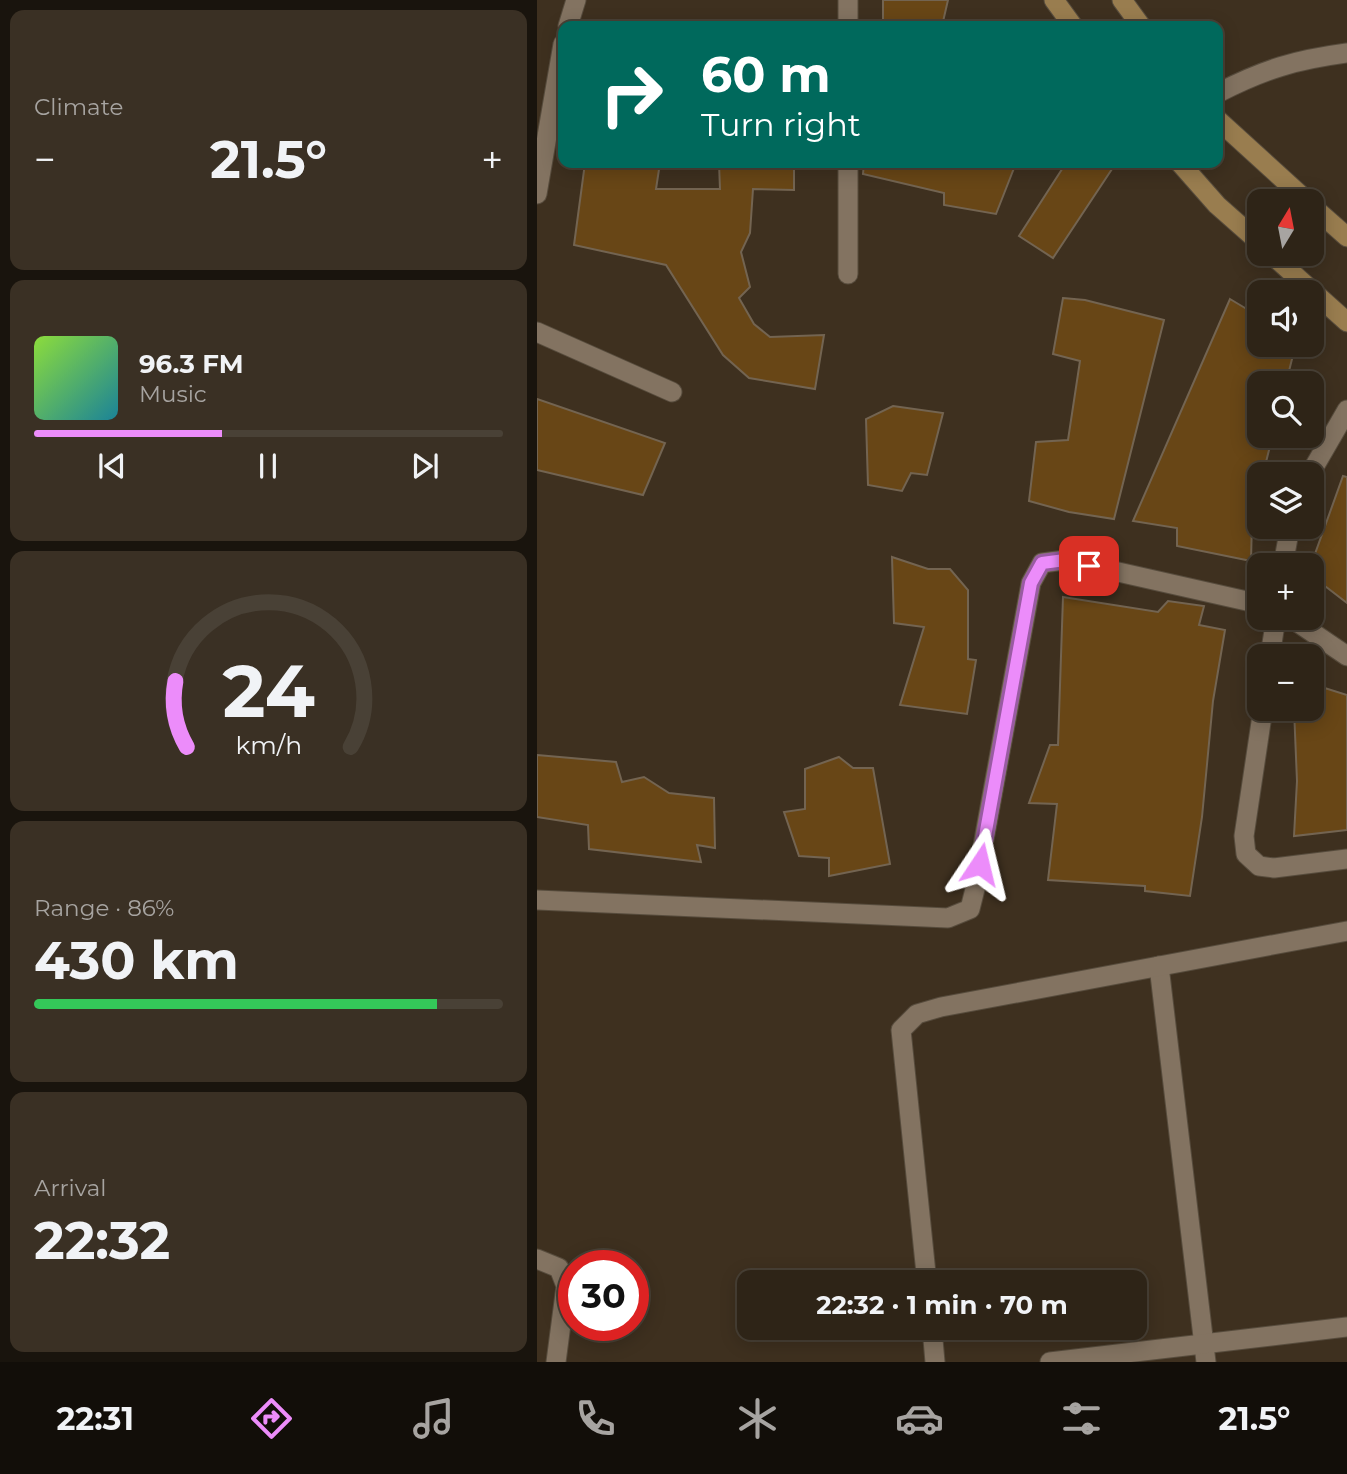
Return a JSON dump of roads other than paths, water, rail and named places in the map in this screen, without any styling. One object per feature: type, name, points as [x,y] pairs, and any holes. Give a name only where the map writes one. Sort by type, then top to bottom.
[{"type":"main road","points":[[1054,0],[1069,21]]},
{"type":"main road","points":[[1122,0],[1137,21]]},
{"type":"main road","points":[[1223,125],[1294,189]]},
{"type":"main road","points":[[1184,168],[1217,205],[1247,232]]},
{"type":"main road","points":[[1325,218],[1347,237]]},
{"type":"main road","points":[[1284,266],[1347,322]]},
{"type":"street","points":[[570,21],[576,0]]},
{"type":"street","points":[[848,0],[848,21]]},
{"type":"street","points":[[1223,90],[1263,70],[1297,60],[1347,52]]},
{"type":"street","points":[[537,194],[558,73]]},
{"type":"street","points":[[848,168],[848,274]]},
{"type":"street","points":[[537,332],[672,392]]},
{"type":"street","points":[[1317,462],[1347,410]]},
{"type":"street","points":[[537,900],[948,918],[969,909],[975,890],[1031,583],[1042,563],[1065,560],[1247,601]]},
{"type":"street","points":[[1309,630],[1347,656]]},
{"type":"street","points":[[1261,721],[1244,836],[1246,854],[1259,866],[1274,867],[1347,859]]},
{"type":"street","points":[[926,1270],[901,1030],[917,1014],[941,1007],[1347,931]]},
{"type":"street","points":[[1159,966],[1205,1353]]},
{"type":"street","points":[[537,1259],[559,1268],[566,1286],[556,1362]]},
{"type":"street","points":[[1050,1362],[1205,1353],[1347,1327]]},
{"type":"street","points":[[933,1340],[935,1362]]}]
